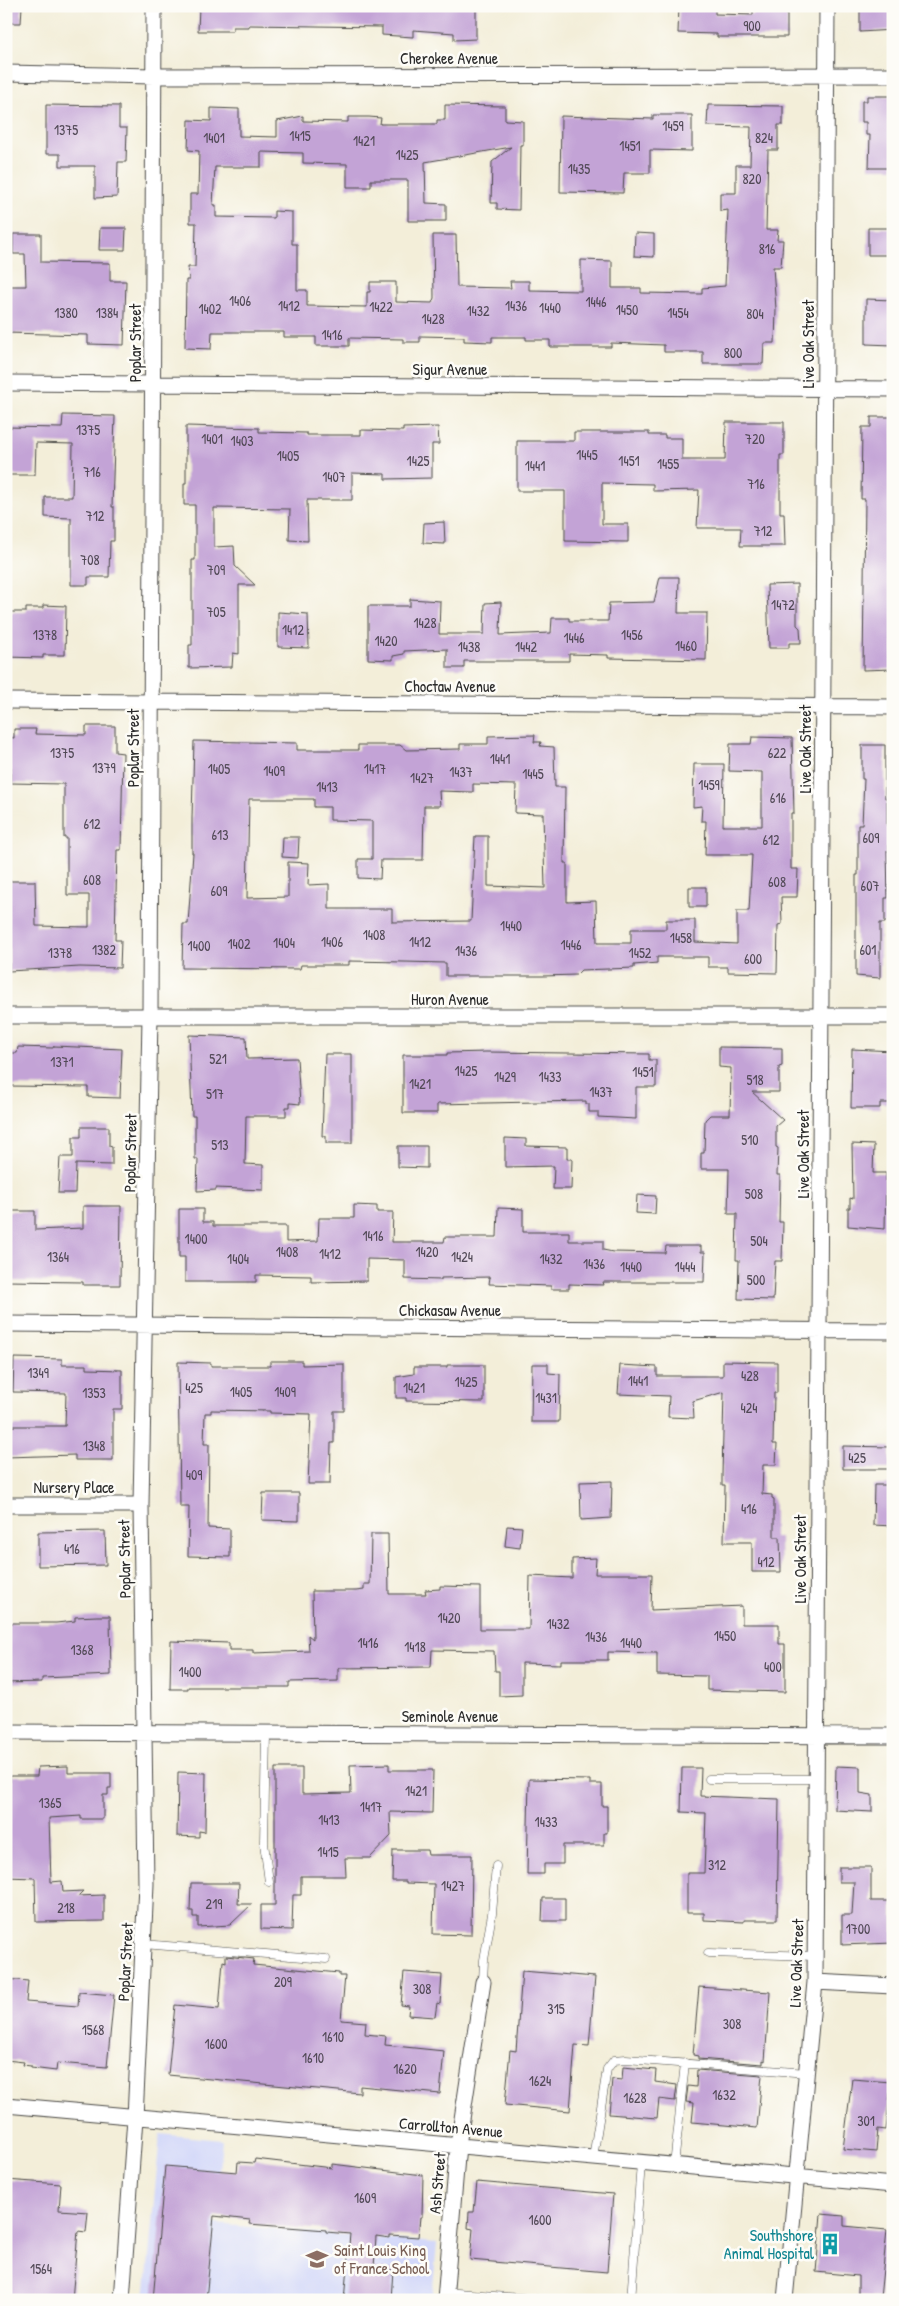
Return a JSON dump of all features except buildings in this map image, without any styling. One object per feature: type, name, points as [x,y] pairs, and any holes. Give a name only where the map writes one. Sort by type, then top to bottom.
[{"type":"street","name":"Poplar Street","points":[[122,2300],[135,2118],[146,1884],[141,1505],[150,1016],[154,6]]},
{"type":"street","name":"Live Oak Street","points":[[785,2300],[815,1982],[827,6]]},
{"type":"street","name":"Cherokee Avenue","points":[[6,73],[154,76],[893,75]]},
{"type":"street","name":"Sigur Avenue","points":[[6,384],[893,389]]},
{"type":"street","name":"Choctaw Avenue","points":[[6,701],[893,707]]},
{"type":"street","name":"Huron Avenue","points":[[6,1016],[893,1016]]},
{"type":"street","name":"Chickasaw Avenue","points":[[6,1324],[893,1331]]},
{"type":"street","name":"Nursery Place","points":[[6,1505],[141,1505]]},
{"type":"street","name":"Seminole Avenue","points":[[6,1732],[893,1736]]},
{"type":"street","name":"Ash Street","points":[[445,2296],[458,2145],[483,1982]]},
{"type":"street","points":[[815,1982],[893,1986]]},
{"type":"street","name":"Carrollton Avenue","points":[[6,2105],[893,2185]]},
{"type":"lane","points":[[266,1733],[264,1842],[268,1882]]},
{"type":"lane","points":[[709,1779],[816,1779]]},
{"type":"lane","points":[[483,1982],[496,1866]]},
{"type":"lane","points":[[143,1944],[326,1959]]},
{"type":"lane","points":[[708,1953],[815,1956]]},
{"type":"lane","points":[[593,2158],[607,2069],[614,2060],[626,2059],[807,2073]]},
{"type":"lane","points":[[674,2166],[684,2063]]},
{"type":"lane","points":[[630,2300],[641,2162]]},
{"type":"lane","points":[[445,2296],[544,2300]]},
{"type":"shaded area","points":[[160,2134],[222,2140],[214,2224],[437,2243],[432,2300],[145,2300]]},
{"type":"place","name":"Southshore Animal Hospital","points":[[830,2244]]},
{"type":"place","name":"Saint Louis King of France School","points":[[317,2259]]}]
